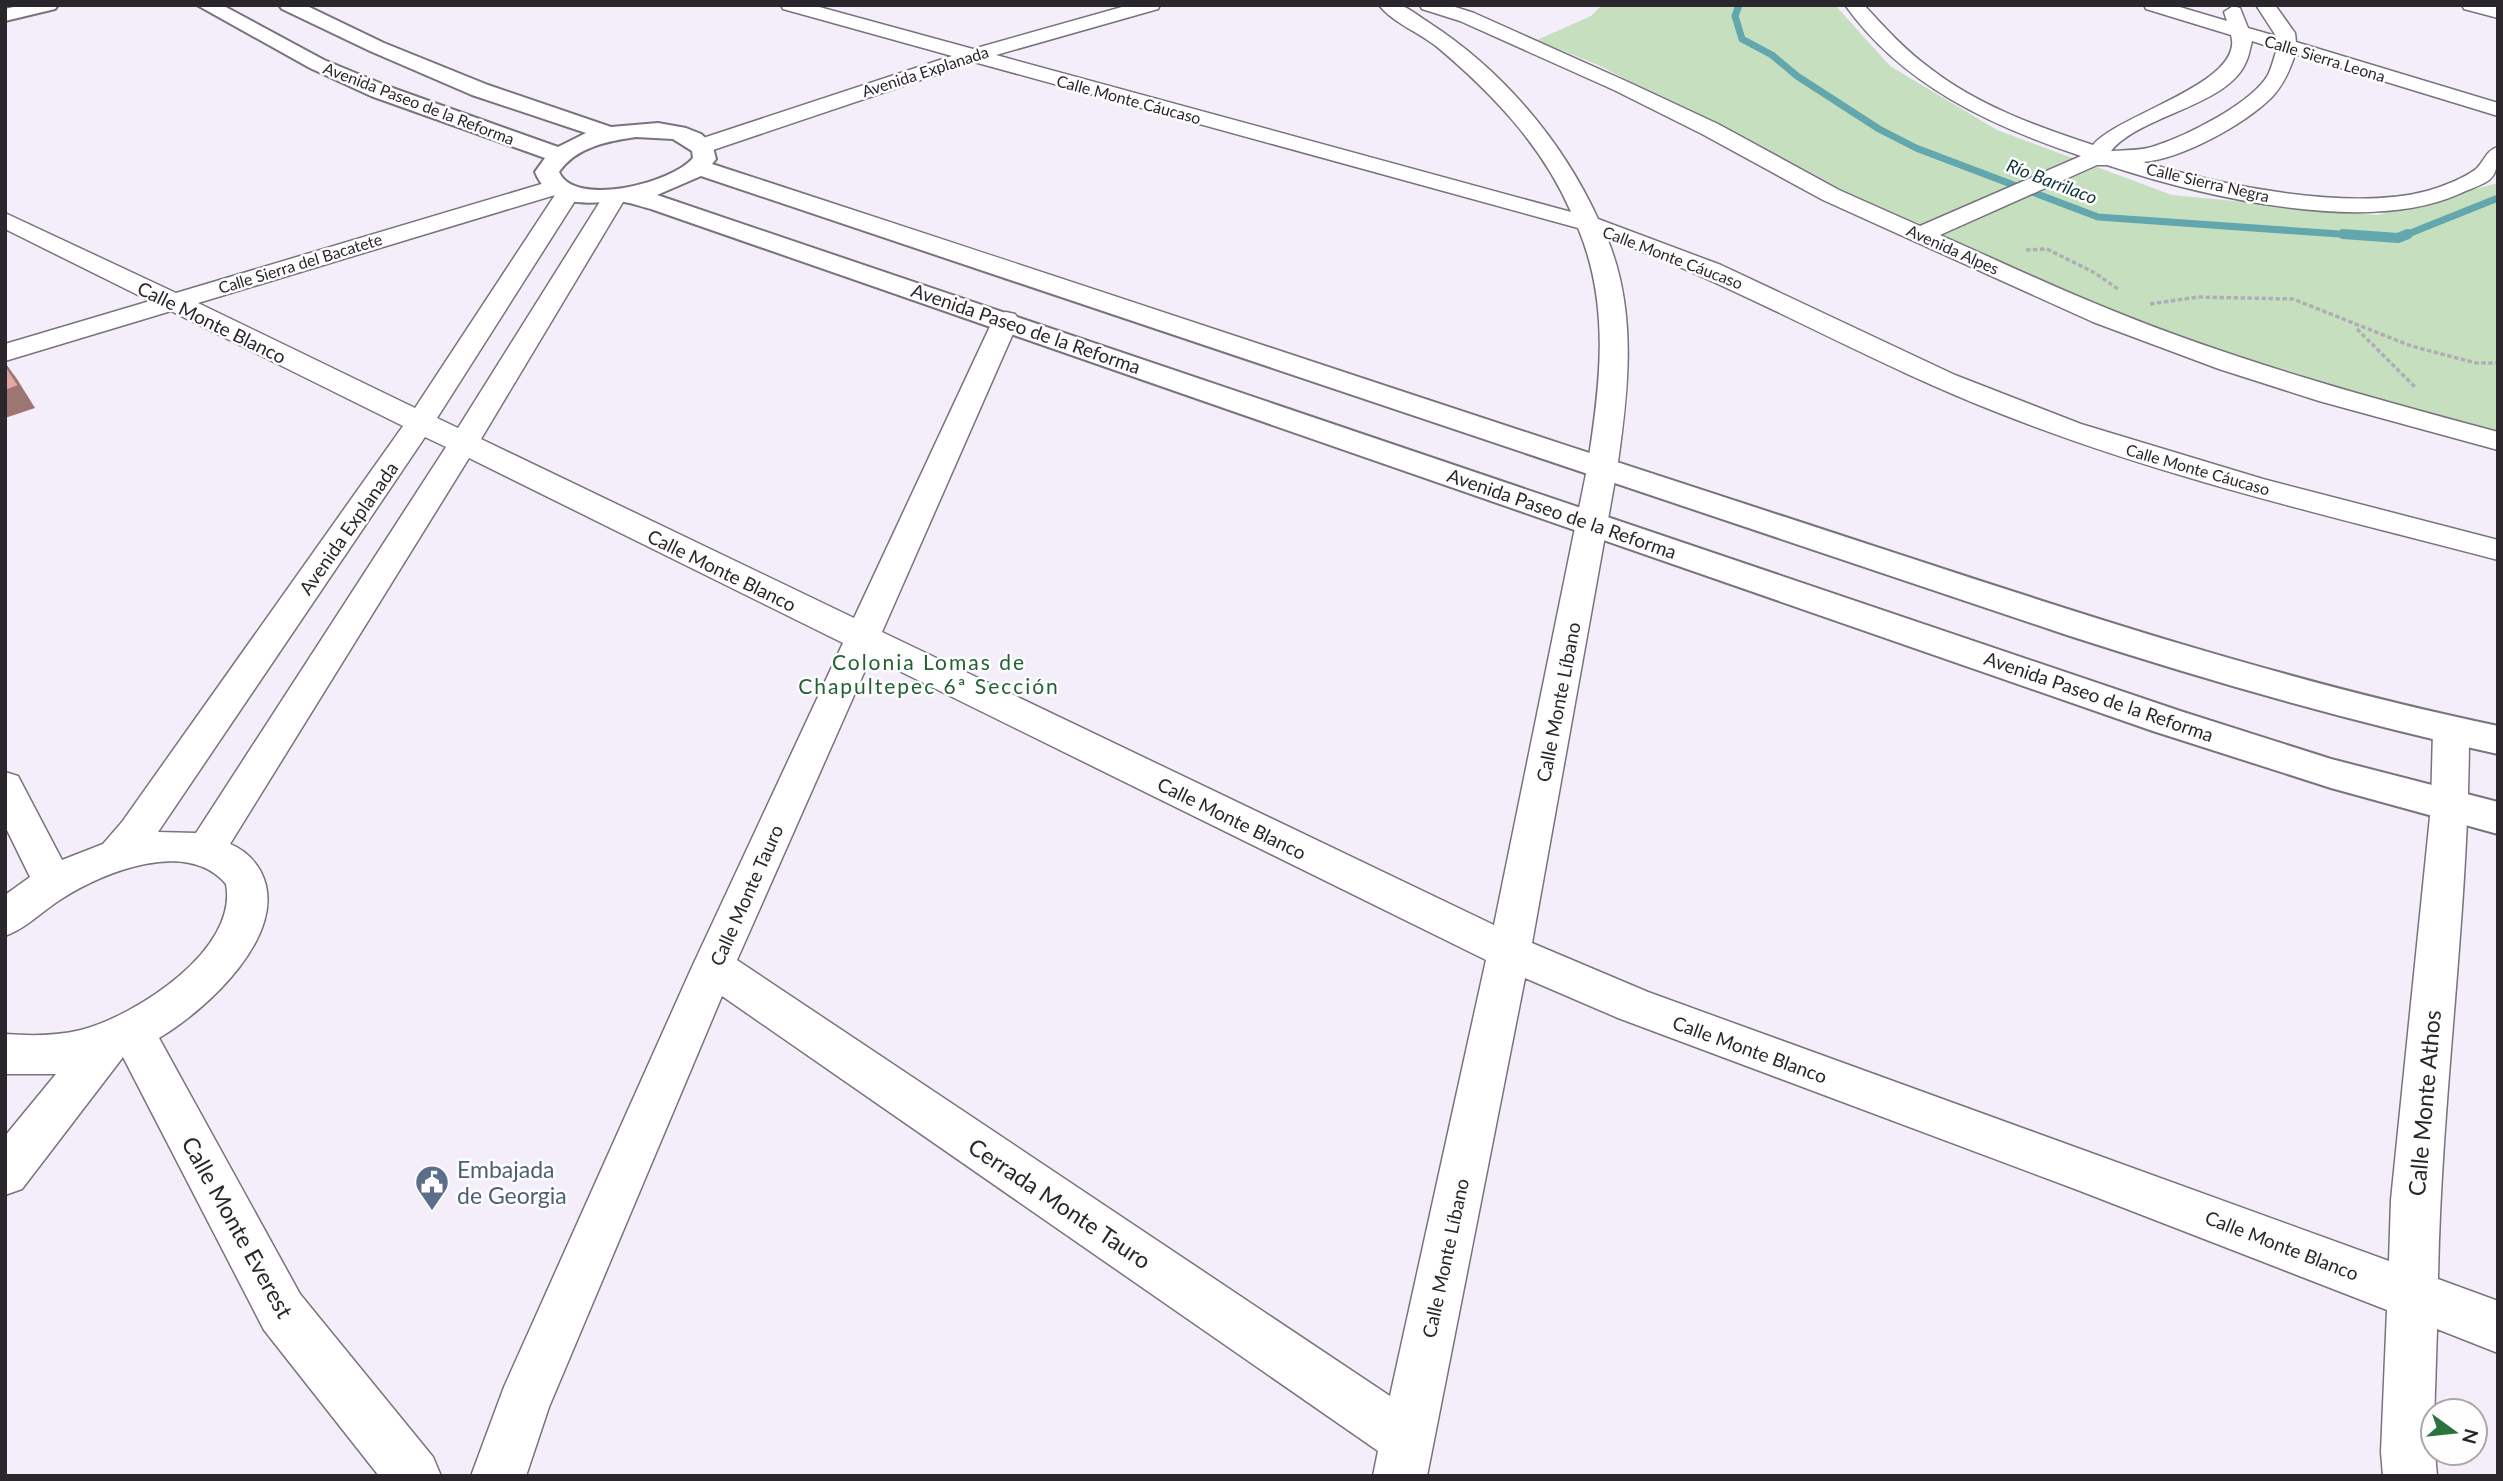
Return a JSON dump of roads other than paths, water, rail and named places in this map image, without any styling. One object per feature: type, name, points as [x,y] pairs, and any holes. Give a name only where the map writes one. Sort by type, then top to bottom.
[{"type":"main road","points":[[5,15],[48,5]]},
{"type":"main road","name":"Avenida Paseo de la Reforma","points":[[207,5],[317,64],[379,91],[558,155]]},
{"type":"main road","name":"Avenida Paseo de la Reforma","points":[[289,5],[377,47],[480,90],[610,134]]},
{"type":"main road","points":[[657,130],[678,133],[693,138],[700,157],[682,179],[659,189],[622,196],[562,190],[549,180],[547,172],[558,155],[581,143],[610,134],[657,130]]},
{"type":"main road","points":[[700,157],[1602,469],[2280,688],[2498,740]]},
{"type":"main road","name":"Avenida Paseo de la Reforma","points":[[622,196],[1006,320],[1591,524],[2243,746],[2353,781],[2498,818]]},
{"type":"street","name":"Calle Monte Cáucaso","points":[[790,5],[1589,224],[1669,251],[1943,379],[2105,443],[2216,476],[2498,550]]},
{"type":"street","name":"Avenida Explanada","points":[[678,133],[719,123],[950,50],[1107,5]]},
{"type":"street","name":"Avenida Explanada","points":[[700,157],[971,56],[1152,5]]},
{"type":"street","name":"Avenida Alpes","points":[[1429,5],[1467,17],[1621,86],[1710,130],[1830,195],[2102,316],[2229,363],[2329,396],[2498,441]]},
{"type":"street","name":"Calle Sierra Negra","points":[[1854,5],[1906,60],[1952,93],[2013,124],[2096,159],[2241,194],[2327,204],[2404,203],[2443,195],[2484,173],[2498,154]]},
{"type":"street","name":"Calle Sierra Leona","points":[[2153,5],[2287,48],[2498,110]]},
{"type":"street","points":[[2096,159],[2111,138],[2134,123],[2207,91],[2234,66],[2242,49],[2237,19],[2228,5]]},
{"type":"street","points":[[1921,234],[2096,159],[2155,154],[2245,109],[2266,91],[2278,75],[2287,48],[2285,33],[2265,5]]},
{"type":"street","points":[[2471,5],[2498,12]]},
{"type":"street","name":"Calle Monte Líbano","points":[[1398,7],[1455,52],[1524,119],[1551,153],[1572,186],[1601,258],[1612,309],[1615,346],[1613,395],[1602,469],[1509,953],[1404,1458]]},
{"type":"street","name":"Avenida Explanada","points":[[117,855],[136,833],[420,423],[562,190]]},
{"type":"street","name":"Calle Sierra del Bacatete","points":[[5,354],[171,302],[562,190]]},
{"type":"street","points":[[206,849],[622,196]]},
{"type":"street","name":"Calle Monte Blanco","points":[[5,220],[1509,953],[1633,1005],[2498,1327]]},
{"type":"street","name":"Calle Monte Tauro","points":[[498,1476],[523,1406],[713,967],[1006,320]]},
{"type":"street","name":"Calle Monte Athos","points":[[2410,1476],[2415,1200],[2450,807],[2452,731]]},
{"type":"street","points":[[5,786],[53,883]]},
{"type":"street","points":[[5,919],[53,883],[117,855],[165,846],[206,849],[232,862],[246,882],[247,909],[235,940],[211,973],[175,1005],[120,1036],[87,1048],[43,1056],[5,1054]]},
{"type":"street","name":"Cerrada Monte Tauro","points":[[713,967],[1404,1458]]},
{"type":"street","points":[[5,1173],[120,1036]]},
{"type":"street","name":"Calle Monte Everest","points":[[120,1036],[282,1312],[414,1476]]},
{"type":"waterway","name":"Río Barrilaco","points":[[1739,5],[1735,16],[1742,39],[1772,55],[1797,76],[1879,129],[1916,148],[2098,217],[2368,236]]},
{"type":"waterway","name":"Río Barrilaco","points":[[2343,234],[2398,238],[2498,198]]},
{"type":"place","name":"Embajada de Georgia","points":[[432,1212]]},
{"type":"district","name":"Colonia Lomas de Chapultepec 6ª Sección","points":[[929,673]]}]
